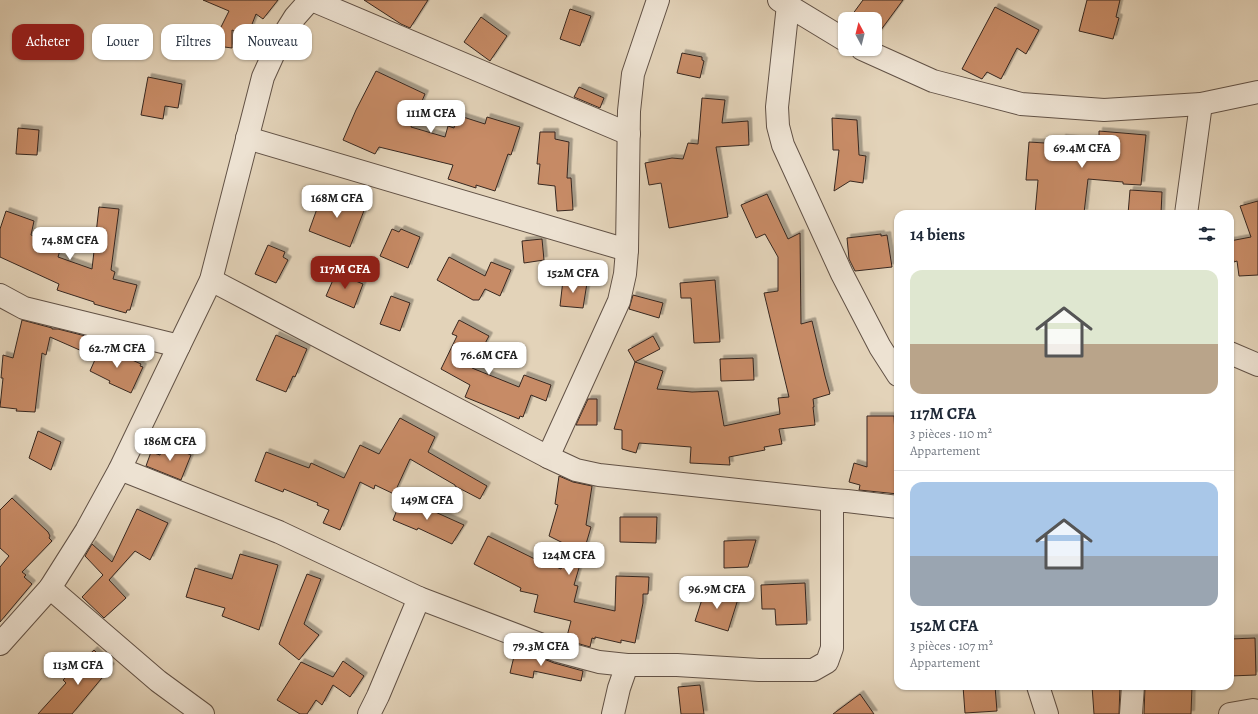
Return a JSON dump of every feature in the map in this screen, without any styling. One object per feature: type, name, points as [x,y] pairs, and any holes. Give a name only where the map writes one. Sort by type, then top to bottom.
[{"type":"street","points":[[0,644],[50,588],[86,531],[120,469],[211,280],[263,77],[278,44],[295,17],[311,0],[628,134]]},
{"type":"street","points":[[548,457],[619,301],[625,274],[627,250],[628,134],[633,74],[658,0]]},
{"type":"street","points":[[838,36],[784,2],[777,106],[778,126],[783,145],[842,274],[880,347],[894,369]]},
{"type":"street","points":[[878,56],[933,81],[1021,104],[1104,110],[1201,104],[1258,92]]},
{"type":"street","points":[[1187,210],[1201,104]]},
{"type":"street","points":[[247,138],[627,250]]},
{"type":"street","points":[[211,280],[548,457],[576,470],[599,475],[894,507]]},
{"type":"street","points":[[0,295],[24,308],[179,346]]},
{"type":"street","points":[[1234,355],[1258,364]]},
{"type":"street","points":[[120,469],[279,532],[419,598],[558,651],[599,662],[627,665],[677,665],[759,670],[813,670],[828,662],[832,648],[832,500]]},
{"type":"street","points":[[50,588],[158,681],[203,714]]},
{"type":"street","points":[[369,714],[419,598]]},
{"type":"street","points":[[612,714],[627,665]]},
{"type":"street","points":[[1039,690],[1047,714]]},
{"type":"street","points":[[1131,714],[1133,690]]},
{"type":"street","points":[[1230,714],[1253,710],[1258,711]]},
{"type":"building","points":[[203,0],[278,0],[263,19],[256,14],[252,24],[233,24],[232,48],[225,47],[225,24],[222,24],[229,11]]},
{"type":"building","points":[[364,0],[428,0],[410,28],[401,24]]},
{"type":"building","points":[[863,0],[903,0],[882,28],[882,12],[854,12]]},
{"type":"building","points":[[1087,0],[1120,0],[1116,17],[1119,18],[1113,39],[1079,31]]},
{"type":"building","points":[[995,7],[1039,30],[1026,54],[1017,48],[1001,79],[987,72],[982,79],[962,69]]},
{"type":"building","points":[[570,9],[591,16],[580,46],[560,39]]},
{"type":"building","points":[[481,17],[507,36],[490,61],[464,42]]},
{"type":"building","points":[[682,53],[702,57],[702,60],[704,61],[700,78],[677,73]]},
{"type":"building","points":[[376,71],[425,94],[411,127],[445,137],[448,126],[454,128],[457,115],[485,124],[487,117],[520,127],[511,155],[508,154],[495,191],[476,185],[476,188],[448,179],[453,165],[379,147],[375,154],[343,140],[356,110]]},
{"type":"building","points":[[148,77],[182,84],[178,108],[165,106],[163,119],[141,115]]},
{"type":"building","points":[[579,87],[604,98],[600,108],[574,97]]},
{"type":"building","points":[[702,98],[725,100],[722,123],[748,121],[749,145],[716,147],[728,217],[669,228],[661,183],[649,185],[645,163],[672,158],[683,159],[688,143],[698,144]]},
{"type":"building","points":[[832,118],[857,120],[859,155],[866,156],[863,183],[850,181],[834,191],[839,150],[833,150]]},
{"type":"building","points":[[18,128],[39,130],[37,155],[16,154]]},
{"type":"building","points":[[1099,131],[1146,135],[1141,185],[1088,179],[1084,210],[1035,210],[1038,180],[1026,180],[1029,142],[1061,144],[1062,138],[1092,141],[1092,139],[1099,140]]},
{"type":"building","points":[[540,132],[555,132],[555,139],[569,142],[567,178],[571,178],[573,210],[557,211],[555,186],[538,184],[540,164],[537,164]]},
{"type":"building","points":[[1130,190],[1162,192],[1161,210],[1128,210]]},
{"type":"building","points":[[323,192],[365,208],[350,247],[309,231]]},
{"type":"building","points":[[767,194],[788,239],[800,233],[801,324],[812,321],[830,394],[813,399],[815,425],[779,429],[782,444],[764,447],[765,450],[729,457],[730,465],[690,463],[691,447],[639,443],[636,453],[622,449],[622,430],[614,429],[635,362],[663,371],[657,389],[692,392],[718,391],[724,426],[780,414],[778,398],[789,397],[764,293],[778,291],[778,257],[765,234],[756,238],[741,205]]},
{"type":"building","points":[[1258,201],[1258,275],[1239,276],[1237,261],[1234,262],[1234,240],[1251,237],[1240,206]]},
{"type":"building","points":[[99,207],[119,209],[111,270],[115,272],[113,279],[137,285],[130,310],[127,310],[126,313],[94,304],[94,302],[57,290],[59,284],[0,257],[0,229],[6,211],[34,221],[31,235],[61,247],[58,257],[92,269]]},
{"type":"building","points":[[392,229],[399,232],[401,229],[420,237],[408,268],[380,256]]},
{"type":"building","points":[[881,234],[881,236],[887,235],[892,267],[855,271],[849,259],[847,238]]},
{"type":"building","points":[[542,239],[544,260],[524,263],[522,241]]},
{"type":"building","points":[[268,245],[285,252],[283,257],[288,260],[276,283],[255,274]]},
{"type":"building","points":[[449,257],[485,276],[491,262],[511,270],[500,296],[485,289],[479,300],[473,300],[437,280]]},
{"type":"building","points":[[336,273],[363,284],[354,308],[326,296]]},
{"type":"building","points":[[563,280],[587,283],[583,308],[560,306]]},
{"type":"building","points":[[715,280],[720,342],[694,343],[691,298],[681,298],[680,283]]},
{"type":"building","points":[[633,295],[663,303],[659,318],[629,309]]},
{"type":"building","points":[[391,296],[410,303],[400,331],[380,324]]},
{"type":"building","points":[[22,320],[52,329],[58,329],[97,339],[91,355],[50,337],[46,355],[42,353],[35,412],[16,411],[17,409],[0,407],[3,378],[1,378],[3,355],[13,358]]},
{"type":"building","points":[[459,320],[489,336],[472,368],[519,387],[524,375],[551,385],[546,401],[531,395],[523,417],[520,416],[519,419],[465,397],[470,385],[441,369],[457,336],[452,334]]},
{"type":"building","points":[[276,335],[307,349],[295,377],[293,376],[286,392],[256,380]]},
{"type":"building","points":[[653,336],[660,349],[635,362],[628,350]]},
{"type":"building","points":[[101,346],[141,364],[140,366],[143,367],[131,393],[109,383],[110,381],[90,371]]},
{"type":"building","points":[[753,358],[754,380],[721,381],[720,359]]},
{"type":"building","points":[[588,399],[597,399],[597,425],[576,425]]},
{"type":"building","points":[[867,416],[894,416],[894,494],[859,490],[860,485],[849,482],[854,463],[867,467]]},
{"type":"building","points":[[400,418],[435,437],[428,452],[487,486],[480,499],[410,459],[394,494],[375,485],[374,489],[360,482],[340,530],[323,523],[329,510],[317,505],[318,503],[284,489],[283,492],[255,481],[266,452],[309,468],[311,463],[344,478],[360,445],[379,454]]},
{"type":"building","points":[[38,431],[61,442],[51,470],[29,458]]},
{"type":"building","points":[[164,444],[191,455],[181,480],[146,466],[151,452],[160,455]]},
{"type":"building","points":[[559,476],[573,482],[592,486],[586,525],[591,527],[574,585],[578,586],[574,602],[615,611],[616,576],[649,577],[648,594],[643,594],[643,603],[635,643],[621,640],[621,643],[595,637],[595,639],[592,638],[590,647],[566,640],[571,621],[534,612],[538,595],[520,591],[521,588],[474,564],[488,536],[541,562],[542,561],[561,569],[571,547],[549,536],[558,505],[555,504]]},
{"type":"building","points":[[402,497],[464,525],[452,544],[418,528],[417,530],[393,520]]},
{"type":"building","points":[[12,498],[48,532],[50,536],[49,538],[52,541],[22,572],[26,575],[24,577],[32,584],[0,622],[0,567],[9,556],[0,548],[0,510]]},
{"type":"building","points":[[137,509],[168,523],[150,560],[135,551],[109,580],[126,598],[104,618],[82,597],[103,575],[85,556],[92,544],[112,562]]},
{"type":"building","points":[[620,517],[657,517],[656,543],[620,542]]},
{"type":"building","points":[[756,540],[748,567],[724,568],[724,541]]},
{"type":"building","points":[[240,554],[278,565],[259,630],[222,616],[225,608],[186,597],[195,568],[232,579]]},
{"type":"building","points":[[307,574],[321,579],[304,624],[319,635],[299,660],[279,644]]},
{"type":"building","points":[[805,583],[807,624],[776,625],[775,609],[762,609],[761,585]]},
{"type":"building","points":[[705,590],[738,599],[728,631],[695,621]]},
{"type":"building","points":[[1255,638],[1256,675],[1234,676],[1234,639]]},
{"type":"building","points":[[516,648],[554,663],[583,671],[581,681],[534,671],[533,678],[510,673]]},
{"type":"building","points":[[94,650],[111,667],[72,714],[38,714],[66,683],[63,680]]},
{"type":"building","points":[[343,661],[364,676],[350,697],[333,685],[322,705],[316,700],[307,714],[300,714],[277,700],[301,662],[333,677]]},
{"type":"building","points":[[700,685],[704,714],[681,714],[678,687]]},
{"type":"building","points":[[963,690],[995,690],[997,711],[965,713]]},
{"type":"building","points":[[1092,690],[1120,690],[1119,714],[1094,714]]},
{"type":"building","points":[[1145,690],[1192,690],[1191,714],[1144,714]]},
{"type":"building","points":[[860,694],[874,714],[833,714]]}]
